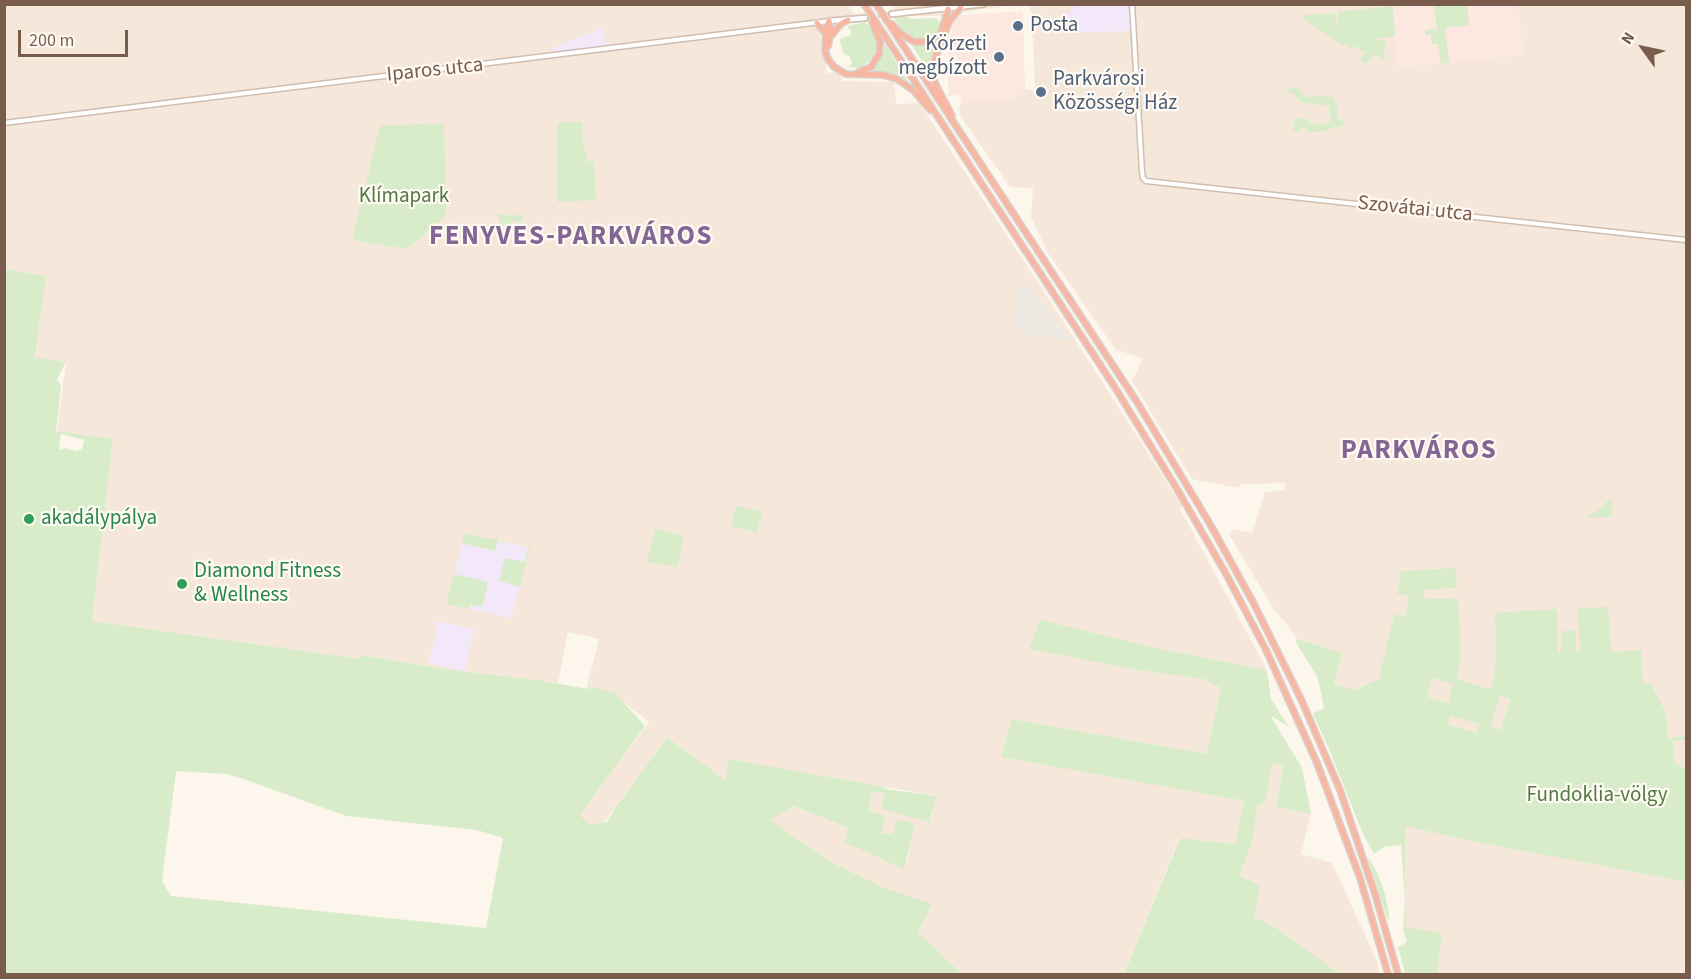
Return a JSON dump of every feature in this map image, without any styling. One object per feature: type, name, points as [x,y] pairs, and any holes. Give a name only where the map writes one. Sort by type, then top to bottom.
[{"type":"highway","points":[[817,23],[828,35],[829,52],[833,61],[840,68],[857,72],[871,67],[879,54],[880,42],[864,4]]},
{"type":"highway","points":[[864,4],[1136,421],[1248,615],[1292,704],[1317,763],[1360,878],[1388,975]]},
{"type":"highway","points":[[876,4],[1137,402],[1210,524],[1253,602],[1301,699],[1340,790],[1375,894],[1398,975]]},
{"type":"highway","points":[[881,12],[900,33],[919,42],[932,41],[937,38],[947,21],[961,7]]},
{"type":"highway","points":[[948,9],[947,21],[932,72],[955,124]]},
{"type":"highway","points":[[939,10],[947,21]]},
{"type":"highway","points":[[828,35],[848,20]]},
{"type":"highway","points":[[830,21],[826,56],[837,69],[846,74],[890,77],[907,84],[921,98],[936,121],[948,132]]},
{"type":"main road","points":[[892,14],[984,4]]},
{"type":"main road","name":"Iparos utca","points":[[830,21],[865,18]]},
{"type":"street","name":"Szovátai utca","points":[[1133,5],[1144,180],[1188,187],[1686,240]]},
{"type":"street","name":"Iparos utca","points":[[4,123],[830,21]]},
{"type":"shaded area","points":[[5,5],[848,5],[855,14],[819,26],[827,73],[840,72],[842,81],[894,82],[896,104],[919,103],[1182,506],[1180,509],[1267,670],[1155,648],[1135,668],[1204,679],[1221,687],[1206,754],[1012,719],[1001,757],[1244,801],[1235,844],[1179,838],[1124,974],[962,974],[918,932],[932,904],[883,887],[829,861],[769,820],[792,806],[850,828],[844,842],[907,862],[915,824],[893,836],[882,833],[869,811],[872,791],[884,793],[881,808],[930,821],[937,796],[729,760],[725,780],[667,737],[590,841],[580,815],[649,722],[614,692],[587,686],[599,639],[568,632],[558,683],[458,671],[362,655],[361,659],[92,621],[113,440],[57,431],[66,362],[35,358],[46,276],[5,269]]},
{"type":"shaded area","points":[[893,5],[1017,5],[962,12],[956,16],[899,16]]},
{"type":"shaded area","points":[[1030,5],[1686,5],[1686,736],[1668,738],[1666,712],[1649,682],[1645,684],[1642,676],[1641,651],[1610,652],[1608,607],[1580,651],[1576,652],[1576,630],[1561,631],[1562,653],[1558,653],[1496,613],[1496,654],[1494,678],[1490,689],[1456,679],[1461,659],[1457,598],[1425,599],[1424,590],[1457,588],[1456,569],[1398,594],[1409,596],[1405,617],[1394,615],[1380,679],[1355,690],[1334,684],[1342,653],[1298,639],[1271,605],[1230,536],[1232,529],[1252,533],[1265,492],[1285,490],[1285,483],[1241,484],[1238,488],[1192,479],[1132,381],[1143,358],[1116,350],[1048,253],[1031,217],[1033,188],[1010,187],[961,117],[959,109],[962,100],[1008,100],[1014,99],[1025,89],[1035,91]]},
{"type":"shaded area","points":[[1077,5],[1129,5],[1130,31],[1060,33],[1062,18]]},
{"type":"shaded area","points":[[1392,5],[1518,5],[1524,55],[1399,68]]},
{"type":"shaded area","points":[[1023,11],[1025,89],[1014,99],[996,101],[968,102],[956,94],[948,97],[949,39],[954,23],[960,15]]},
{"type":"shaded area","points":[[602,28],[607,46],[554,52],[553,48]]},
{"type":"shaded area","points":[[1024,280],[1068,337],[1067,341],[1017,332],[1014,328],[1019,287]]},
{"type":"shaded area","points":[[464,534],[530,548],[511,618],[450,605],[447,602]]},
{"type":"shaded area","points":[[438,621],[474,629],[465,671],[429,664]]},
{"type":"shaded area","points":[[1432,678],[1454,684],[1448,704],[1427,698]]},
{"type":"shaded area","points":[[1500,696],[1510,699],[1500,730],[1491,727]]},
{"type":"shaded area","points":[[1450,716],[1480,724],[1477,733],[1447,725]]},
{"type":"shaded area","points":[[1673,740],[1686,740],[1686,768],[1675,764]]},
{"type":"shaded area","points":[[1272,763],[1283,765],[1276,806],[1311,814],[1301,854],[1332,863],[1377,961],[1379,974],[1340,974],[1275,927],[1254,917],[1238,876],[1252,843],[1258,803],[1265,804]]},
{"type":"shaded area","points":[[1405,826],[1461,839],[1686,882],[1686,974],[1437,974],[1442,933],[1406,927]]},
{"type":"green space","points":[[1434,5],[1467,5],[1469,25],[1445,28],[1449,63],[1441,64],[1438,44],[1432,44],[1431,34],[1427,36],[1424,31],[1435,28],[1436,32],[1431,33],[1437,33]]},
{"type":"green space","points":[[1393,6],[1395,36],[1372,40],[1385,40],[1384,61],[1375,54],[1366,64],[1360,60],[1365,52],[1354,46],[1351,48],[1345,44],[1342,45],[1304,19],[1305,15],[1334,13],[1339,28],[1338,12]]},
{"type":"green space","points":[[894,17],[936,18],[942,24],[940,30],[931,39],[914,39],[901,29]]},
{"type":"green space","points":[[865,22],[869,25],[876,40],[874,57],[861,68],[844,67],[852,63],[850,57],[844,54],[841,38],[849,36],[852,32],[847,26]]},
{"type":"green space","points":[[939,40],[929,73],[910,42],[923,45]]},
{"type":"green space","points":[[882,43],[911,85],[898,78],[869,72],[881,58]]},
{"type":"green space","points":[[1294,87],[1307,97],[1333,98],[1338,110],[1337,119],[1343,119],[1344,125],[1320,132],[1309,132],[1303,127],[1295,132],[1293,129],[1295,118],[1306,119],[1312,124],[1329,123],[1331,119],[1329,106],[1300,102],[1294,93],[1289,93],[1287,90]]},
{"type":"green space","points":[[557,122],[582,122],[586,161],[594,161],[596,200],[557,202]]},
{"type":"green space","name":"Klímapark","points":[[444,123],[446,216],[407,249],[356,241],[353,236],[380,126]]},
{"type":"green space","points":[[498,214],[512,216],[521,214],[523,217],[521,220],[522,234],[519,234],[517,221],[513,221],[508,227],[504,226],[500,224]]},
{"type":"green space","points":[[5,269],[46,276],[35,357],[66,362],[57,379],[61,386],[56,431],[113,439],[92,621],[361,659],[362,655],[588,689],[587,686],[614,692],[645,726],[580,815],[589,825],[607,822],[667,737],[725,780],[729,759],[885,787],[885,789],[937,796],[929,822],[881,809],[884,793],[872,792],[869,811],[885,816],[882,833],[893,835],[897,819],[915,824],[904,869],[844,842],[849,828],[793,806],[770,820],[829,861],[883,887],[932,904],[918,932],[962,974],[5,974]],"holes":[[[61,434],[84,440],[82,449],[76,451],[64,448],[60,450]],[[176,771],[226,774],[346,816],[477,830],[503,838],[486,928],[171,896],[162,881]]]},
{"type":"green space","points":[[1612,497],[1611,517],[1587,518],[1587,516],[1596,512]]},
{"type":"green space","points":[[736,506],[762,512],[757,532],[731,526]]},
{"type":"green space","points":[[655,529],[684,536],[677,567],[647,562]]},
{"type":"green space","points":[[464,534],[498,540],[495,551],[462,543]]},
{"type":"green space","points":[[528,548],[530,548],[520,587],[499,581],[505,558],[524,562]]},
{"type":"green space","name":"Fundoklia-völgy","points":[[1456,568],[1457,588],[1424,590],[1425,599],[1458,598],[1461,659],[1456,679],[1490,689],[1494,678],[1496,654],[1495,613],[1557,609],[1558,652],[1561,653],[1561,631],[1576,630],[1576,651],[1580,651],[1577,608],[1608,607],[1611,652],[1641,650],[1642,676],[1645,684],[1650,682],[1666,712],[1668,738],[1686,736],[1686,740],[1673,741],[1675,764],[1686,768],[1686,882],[1461,839],[1405,826],[1406,927],[1442,933],[1437,974],[1405,974],[1398,947],[1407,942],[1403,929],[1405,901],[1401,845],[1384,847],[1374,854],[1363,834],[1313,714],[1324,708],[1318,678],[1295,641],[1298,639],[1342,653],[1334,684],[1355,690],[1379,679],[1394,614],[1405,617],[1409,596],[1397,594],[1401,571]],"holes":[[[1432,678],[1453,684],[1448,703],[1427,697]],[[1500,696],[1510,699],[1500,730],[1491,726]],[[1450,716],[1479,724],[1477,733],[1448,725]]]},
{"type":"green space","points":[[454,574],[488,582],[482,607],[471,605],[469,609],[450,605],[447,602]]},
{"type":"green space","points":[[1040,620],[1155,648],[1267,670],[1271,699],[1289,727],[1270,715],[1302,768],[1311,814],[1276,806],[1283,766],[1272,763],[1265,804],[1258,804],[1252,843],[1239,876],[1260,886],[1254,917],[1275,927],[1340,974],[1124,974],[1180,838],[1235,844],[1244,801],[1001,757],[1012,719],[1206,754],[1221,688],[1204,679],[1139,670],[1029,649]]},
{"type":"green space","points":[[1367,856],[1375,868],[1384,891],[1389,913],[1388,920]]},
{"type":"tunnel","points":[[865,18],[892,14]]},
{"type":"place","name":"Posta","points":[[1018,26]]},
{"type":"place","name":"Körzeti megbízott","points":[[999,57]]},
{"type":"place","name":"Parkvárosi Közösségi Ház","points":[[1041,92]]},
{"type":"place","name":"akadálypálya","points":[[29,519]]},
{"type":"place","name":"Diamond Fitness & Wellness","points":[[182,584]]},
{"type":"district","name":"FENYVES-PARKVÁROS","points":[[571,238]]},
{"type":"district","name":"PARKVÁROS","points":[[1419,452]]}]
